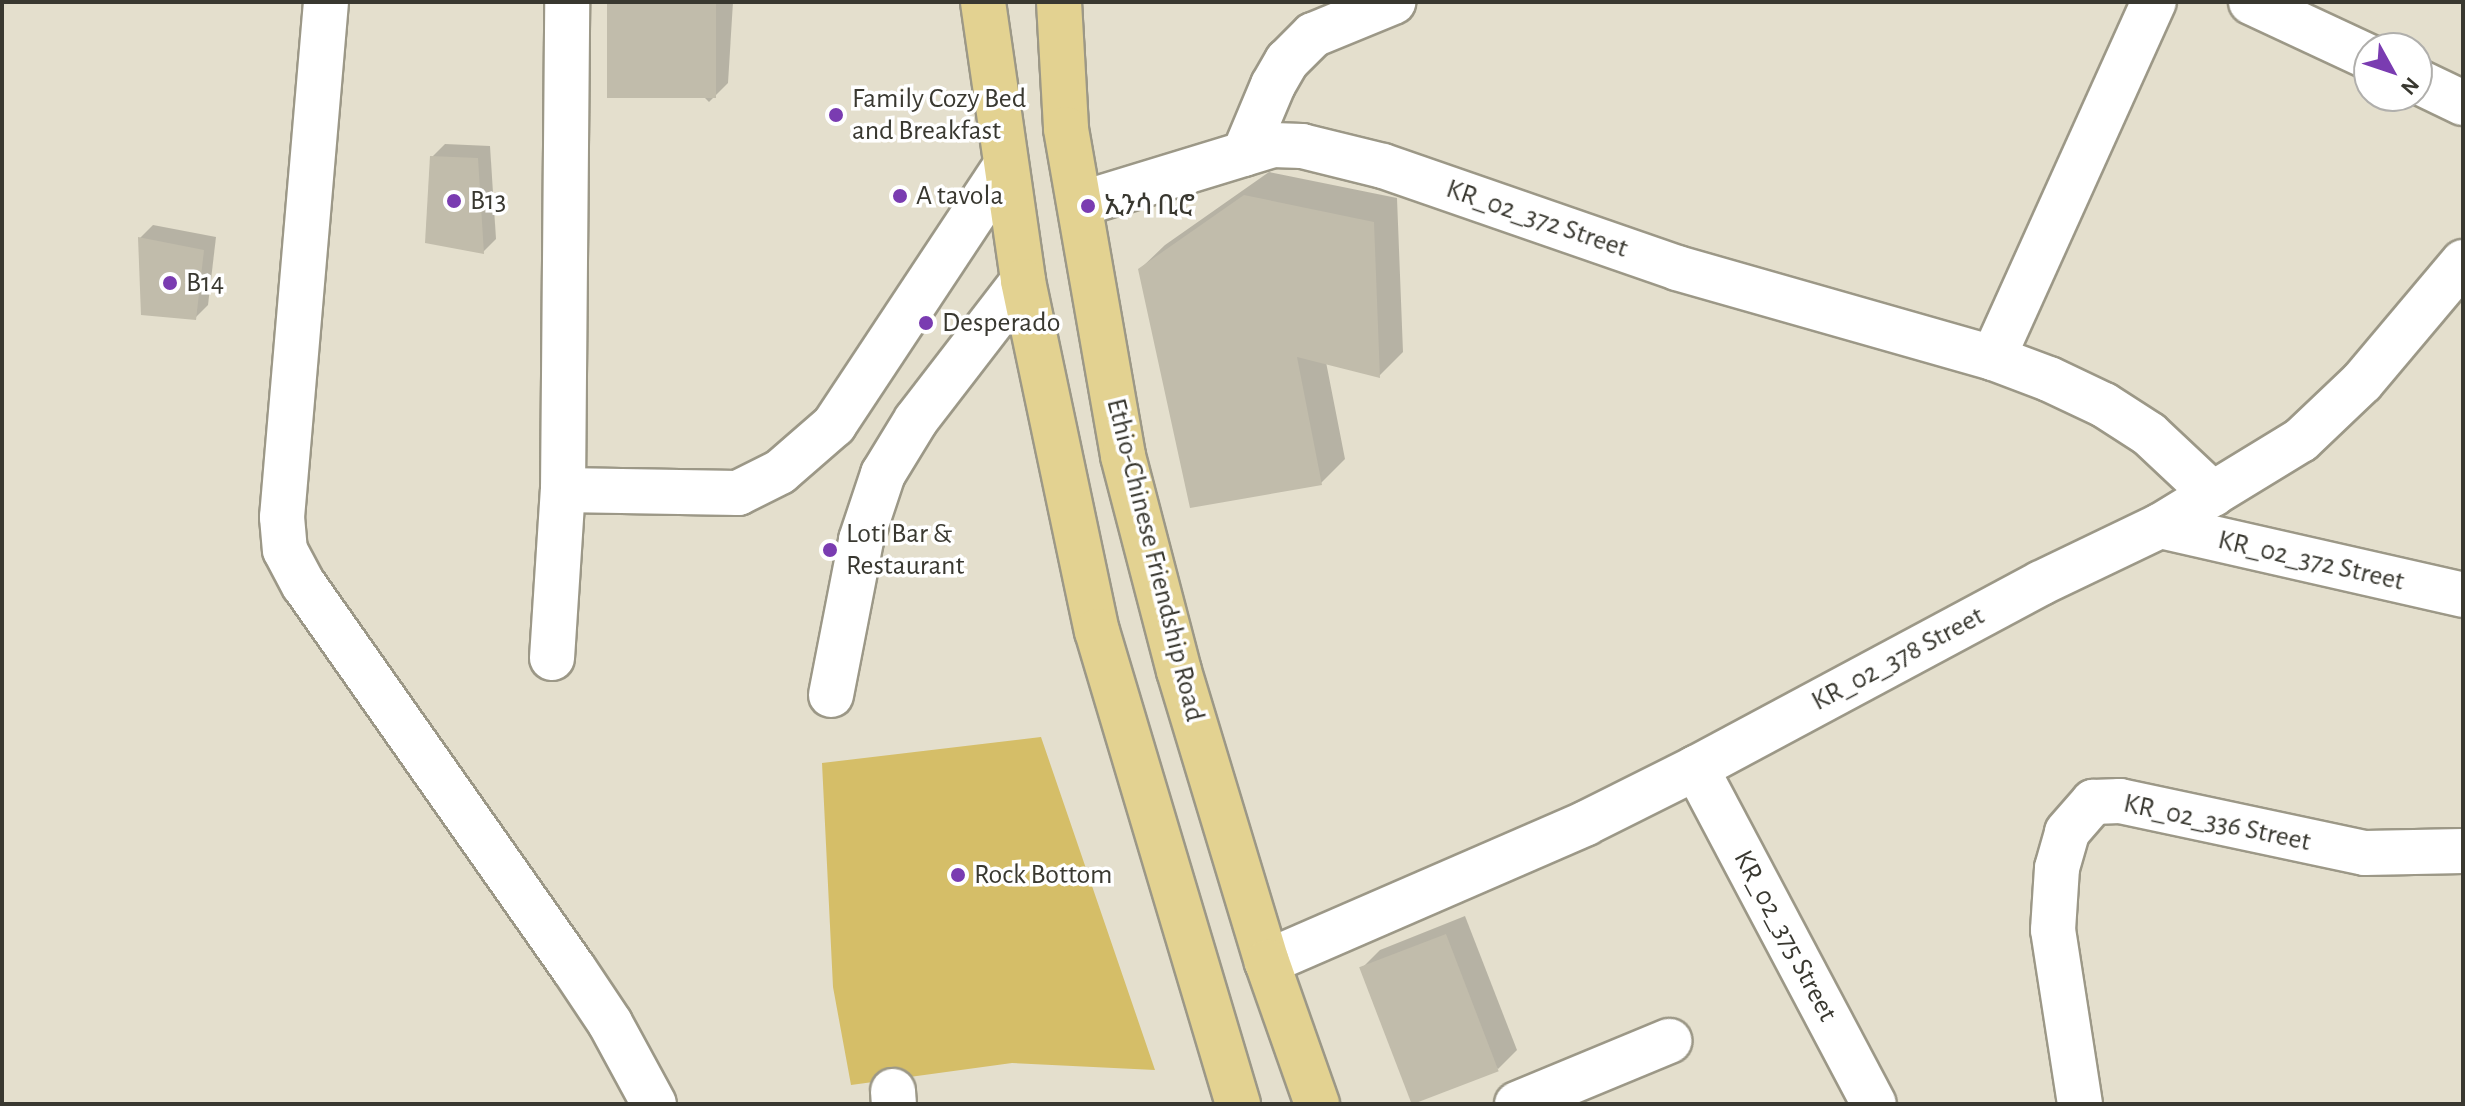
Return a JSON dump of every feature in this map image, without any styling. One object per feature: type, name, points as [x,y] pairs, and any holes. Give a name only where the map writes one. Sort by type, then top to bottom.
[{"type":"main road","points":[[983,2],[1023,281],[1097,631],[1238,1104]]},
{"type":"main road","name":"Ethio-Chinese Friendship Road","points":[[1059,2],[1066,129],[1123,456],[1179,671],[1267,962],[1317,1104]]},
{"type":"street","points":[[326,2],[282,517],[285,550],[304,585],[610,1023],[654,1104]]},
{"type":"street","points":[[552,658],[563,490],[567,2]]},
{"type":"street","points":[[1244,154],[1273,85],[1313,35],[1393,2]]},
{"type":"street","points":[[1993,358],[2154,2]]},
{"type":"street","points":[[2251,2],[2353,50]]},
{"type":"street","points":[[2433,89],[2463,103]]},
{"type":"street","name":"KR_02_372 Street","points":[[1080,204],[1273,145],[1302,146],[1383,166],[1677,268],[1993,358],[2104,405],[2149,434],[2213,494]]},
{"type":"street","points":[[563,490],[738,493],[780,472],[834,425],[1005,167]]},
{"type":"street","name":"KR_02_378 Street","points":[[1267,962],[1586,823],[1696,768],[2041,583],[2160,526],[2301,440],[2362,382],[2463,263]]},
{"type":"street","points":[[831,695],[861,540],[883,474],[916,420],[1023,281]]},
{"type":"street","name":"KR_02_372 Street","points":[[2160,526],[2463,595]]},
{"type":"street","name":"KR_02_375 Street","points":[[1696,768],[1874,1104]]},
{"type":"street","name":"KR_02_336 Street","points":[[2080,1104],[2053,930],[2057,868],[2067,832],[2093,802],[2120,801],[2365,853],[2463,851]]},
{"type":"street","points":[[1517,1104],[1669,1041]]},
{"type":"shaded area","name":"Rock Bottom","points":[[1041,737],[1155,1070],[1012,1063],[851,1085],[833,987],[822,763]]},
{"type":"building","points":[[607,2],[716,2],[716,98],[607,98]]},
{"type":"building","name":"B13","points":[[430,156],[478,158],[484,254],[425,243]]},
{"type":"building","points":[[1244,195],[1374,222],[1380,378],[1297,357],[1322,485],[1190,508],[1138,269]]},
{"type":"building","name":"B14","points":[[138,237],[204,250],[196,320],[141,315]]},
{"type":"building","points":[[1446,934],[1499,1071],[1412,1104],[1359,967]]},
{"type":"place","name":"Family Cozy Bed and Breakfast","points":[[836,115]]},
{"type":"place","name":"A tavola","points":[[900,196]]},
{"type":"place","name":"B13","points":[[454,201]]},
{"type":"place","name":"ኢንሳ ቢሮ","points":[[1088,206]]},
{"type":"place","name":"B14","points":[[170,283]]},
{"type":"place","name":"Desperado","points":[[926,323]]},
{"type":"place","name":"Loti Bar & Restaurant","points":[[830,550]]},
{"type":"place","name":"Rock Bottom","points":[[958,875]]}]
